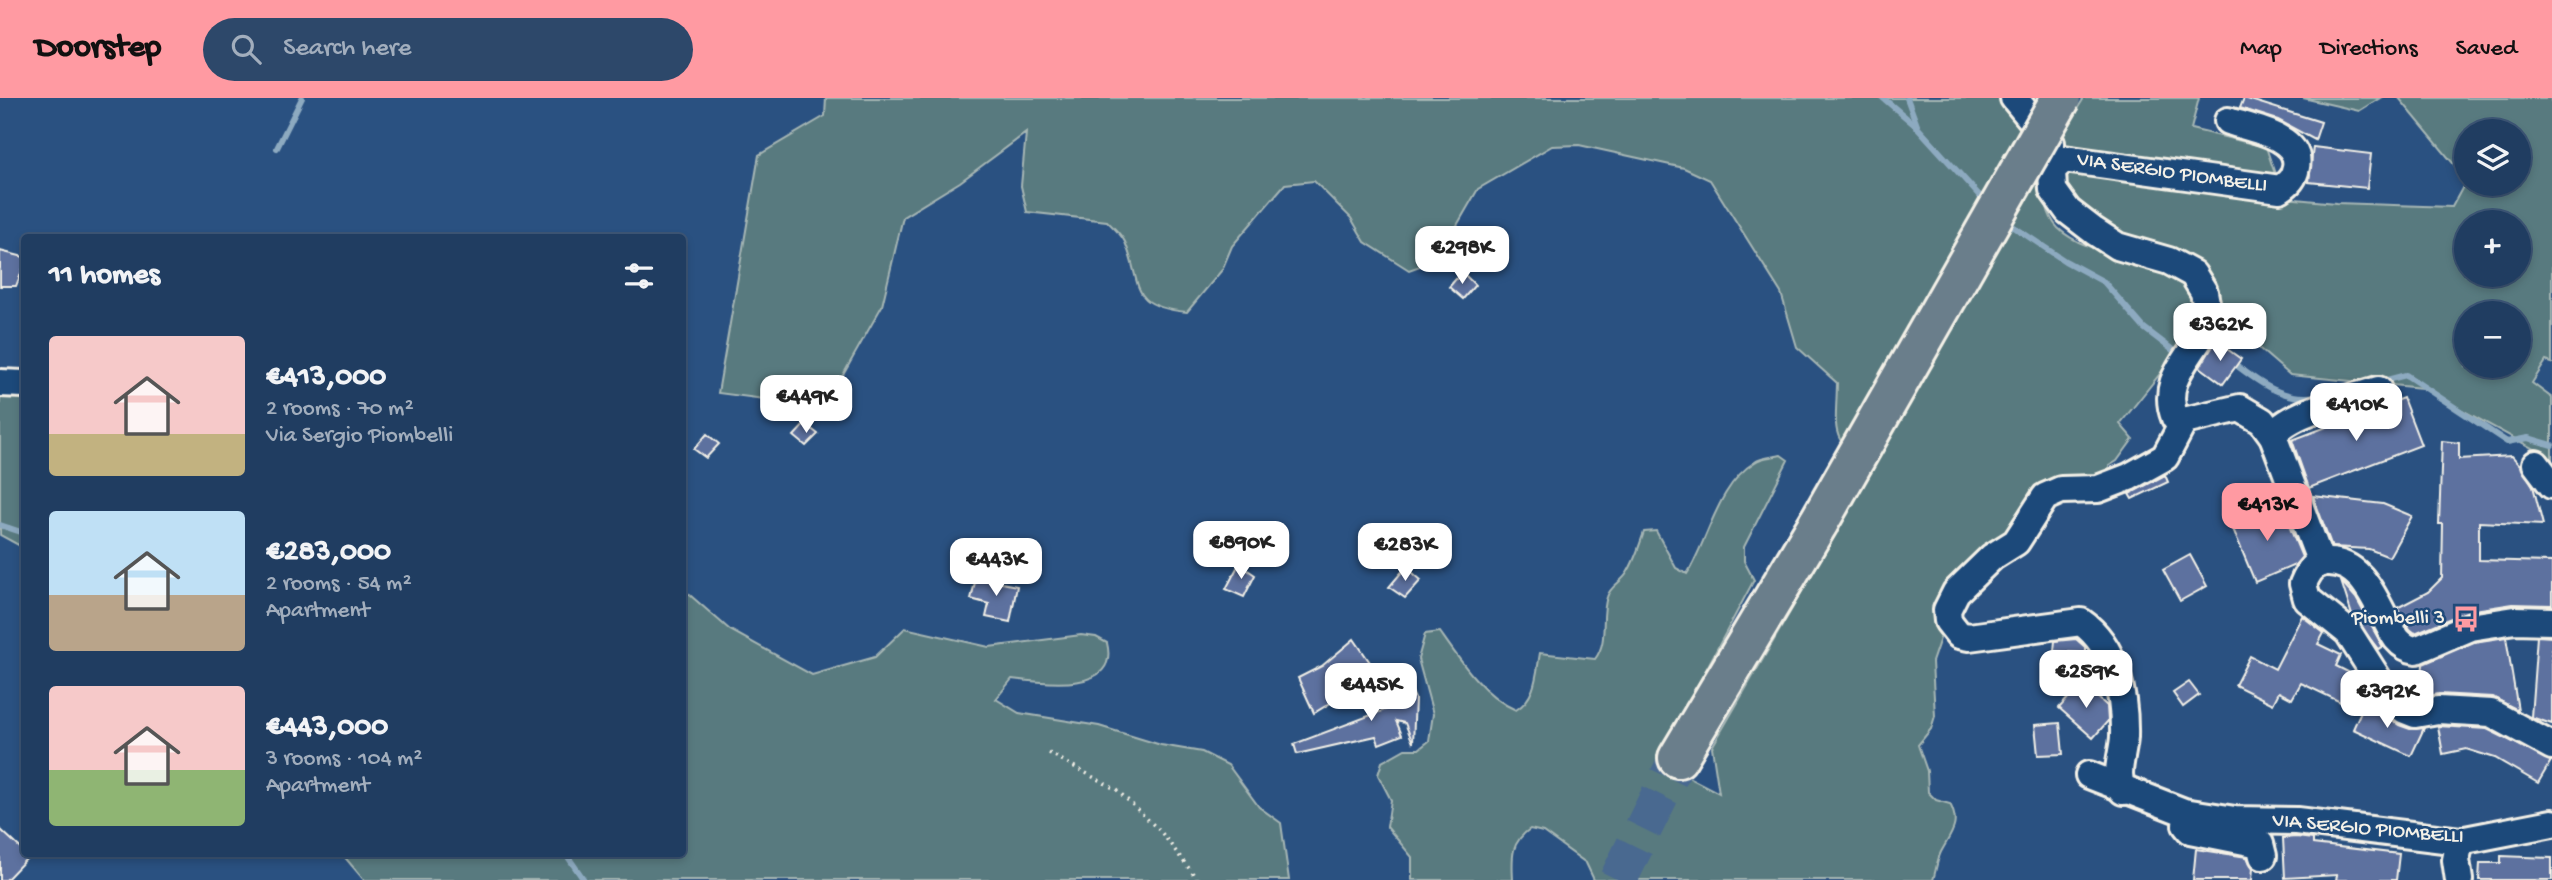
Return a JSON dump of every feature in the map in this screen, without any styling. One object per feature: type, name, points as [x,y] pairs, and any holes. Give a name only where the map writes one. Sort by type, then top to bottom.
[{"type":"highway","points":[[1678,758],[1819,522],[2061,98]]},
{"type":"street","points":[[2014,98],[2064,159]]},
{"type":"street","name":"VIA SERGIO PIOMBELLI","points":[[2184,421],[2175,418],[2169,402],[2171,387],[2209,320],[2204,292],[2193,274],[2169,261],[2117,246],[2068,211],[2053,190],[2052,170],[2064,159],[2280,189],[2291,182],[2297,165],[2294,150],[2284,141],[2228,121]]},
{"type":"street","points":[[0,383],[21,384]]},
{"type":"street","points":[[2273,436],[2278,427],[2293,418],[2378,390]]},
{"type":"street","points":[[2123,791],[2118,782],[2124,737],[2115,670],[2091,629],[2081,622],[1969,637],[1959,635],[1948,621],[1947,610],[1964,583],[1992,557],[2016,542],[2045,497],[2061,490],[2098,489],[2129,477],[2165,457],[2184,421],[2239,408],[2262,421],[2273,436],[2321,563]]},
{"type":"street","points":[[2536,464],[2552,485]]},
{"type":"street","points":[[2552,621],[2515,621],[2470,627],[2416,650],[2410,649],[2398,640],[2358,574],[2336,564],[2321,563],[2310,570],[2305,579],[2304,594],[2348,632],[2394,703],[2415,714],[2438,710],[2491,713],[2552,746]]},
{"type":"street","name":"VIA SERGIO PIOMBELLI","points":[[2089,775],[2123,791],[2184,812],[2235,820],[2297,821],[2409,832],[2460,841],[2552,823]]},
{"type":"street","name":"VIA SERGIO PIOMBELLI","points":[[2184,812],[2185,823],[2190,830],[2260,844],[2263,856]]},
{"type":"street","points":[[2459,880],[2456,860],[2460,841]]},
{"type":"path","points":[[1049,753],[1117,790],[1161,832],[1198,880]]},
{"type":"green space","points":[[826,98],[2040,98],[2009,148],[2042,165],[2084,98],[2199,98],[2191,129],[2266,147],[2277,180],[2118,160],[2120,182],[2336,203],[2452,207],[2458,196],[2531,196],[2531,119],[2454,119],[2454,164],[2399,98],[2552,98],[2552,363],[2546,361],[2532,383],[2552,398],[2552,459],[2422,388],[2290,375],[2225,319],[2217,283],[2175,258],[2117,236],[2042,166],[2049,215],[2058,228],[2072,239],[2090,247],[2151,266],[2186,283],[2197,295],[2202,321],[2120,424],[2133,439],[2117,461],[2109,466],[2111,479],[2059,484],[2012,539],[1961,577],[1932,662],[1935,716],[1931,729],[1918,745],[1927,771],[1928,792],[1936,800],[1950,804],[1955,818],[1933,880],[1594,880],[1586,863],[1543,832],[1530,829],[1516,845],[1513,880],[1412,880],[1412,857],[1387,827],[1391,800],[1378,775],[1382,762],[1405,749],[1419,749],[1429,741],[1433,714],[1418,659],[1425,634],[1440,632],[1483,687],[1516,710],[1528,699],[1531,692],[1540,653],[1595,659],[1602,645],[1607,597],[1630,568],[1644,532],[1656,531],[1676,568],[1687,574],[1732,484],[1758,460],[1781,455],[1788,460],[1744,547],[1744,561],[1754,580],[1657,761],[1719,793],[1712,747],[1873,469],[1858,459],[1842,442],[1836,425],[1837,383],[1797,347],[1781,293],[1710,180],[1684,168],[1579,145],[1552,146],[1478,189],[1437,260],[1409,270],[1365,242],[1351,218],[1314,181],[1285,184],[1232,246],[1222,270],[1187,312],[1155,305],[1146,299],[1140,291],[1125,242],[1107,221],[1027,212],[1021,186],[1026,133],[960,182],[903,217],[882,306],[825,407],[718,393],[759,155],[825,116]]},
{"type":"green space","points":[[2303,98],[2380,98],[2359,111]]},
{"type":"green space","points":[[0,397],[21,398],[21,546],[0,535]]},
{"type":"green space","points":[[686,592],[730,630],[812,675],[875,657],[905,628],[989,647],[1081,635],[1096,637],[1107,643],[1108,659],[1102,671],[1091,678],[1059,683],[1012,679],[996,699],[1019,713],[1099,726],[1161,745],[1202,752],[1228,765],[1259,807],[1281,823],[1289,880],[364,880],[345,857],[686,857]]},
{"type":"building","points":[[2244,98],[2321,122],[2315,140],[2278,120],[2240,108]]},
{"type":"building","points":[[2313,147],[2371,154],[2367,188],[2309,182]]},
{"type":"building","points":[[0,251],[21,256],[21,274],[16,286],[0,286]]},
{"type":"building","points":[[1462,272],[1475,285],[1463,299],[1449,287]]},
{"type":"building","points":[[2216,341],[2241,359],[2223,384],[2200,367]]},
{"type":"building","points":[[2403,398],[2421,445],[2309,488],[2292,440]]},
{"type":"building","points":[[805,424],[818,434],[806,446],[794,436]]},
{"type":"building","points":[[707,434],[719,444],[706,458],[694,449]]},
{"type":"building","points":[[2442,441],[2459,443],[2459,459],[2512,456],[2521,466],[2533,486],[2543,525],[2479,522],[2479,560],[2552,562],[2552,605],[2513,604],[2468,611],[2415,633],[2410,629],[2397,608],[2428,592],[2442,578],[2443,524],[2439,524]]},
{"type":"building","points":[[2165,475],[2168,482],[2132,499],[2129,494]]},
{"type":"building","points":[[2313,496],[2383,504],[2412,516],[2389,557],[2369,549],[2332,547]]},
{"type":"building","points":[[2280,504],[2302,557],[2295,565],[2255,582],[2231,524]]},
{"type":"building","points":[[2190,555],[2207,586],[2180,601],[2163,570]]},
{"type":"building","points":[[1239,564],[1255,575],[1244,597],[1226,589]]},
{"type":"building","points":[[1406,567],[1421,580],[1405,598],[1389,587]]},
{"type":"building","points":[[976,578],[1017,586],[1010,622],[986,617],[989,604],[971,599]]},
{"type":"building","points":[[2341,581],[2356,598],[2383,647],[2378,649],[2352,615]]},
{"type":"building","points":[[2302,616],[2324,633],[2318,644],[2341,655],[2336,666],[2358,677],[2365,688],[2355,709],[2301,683],[2292,699],[2279,692],[2273,704],[2235,685],[2250,656],[2275,669]]},
{"type":"building","points":[[2537,636],[2552,637],[2552,724],[2531,717]]},
{"type":"building","points":[[2506,637],[2518,710],[2492,697],[2439,694],[2421,697],[2423,664],[2474,642]]},
{"type":"building","points":[[1354,639],[1378,674],[1314,713],[1298,678],[1322,666]]},
{"type":"building","points":[[2076,639],[2085,647],[2085,653],[2054,651],[2055,641]]},
{"type":"building","points":[[1406,677],[1415,699],[1413,743],[1405,723],[1396,721],[1402,735],[1379,744],[1376,736],[1297,754],[1294,744],[1398,705],[1388,682]]},
{"type":"building","points":[[2189,682],[2199,695],[2183,707],[2173,693]]},
{"type":"building","points":[[2082,683],[2107,706],[2108,721],[2093,738],[2059,708]]},
{"type":"building","points":[[2365,702],[2399,725],[2410,729],[2424,728],[2411,756],[2353,729]]},
{"type":"building","points":[[2060,723],[2063,754],[2038,755],[2035,725]]},
{"type":"building","points":[[2438,726],[2487,729],[2551,761],[2538,783],[2495,758],[2466,749],[2443,754]]},
{"type":"building","points":[[0,829],[21,849],[21,857],[28,857],[6,880],[0,880]]},
{"type":"building","points":[[2283,838],[2313,839],[2313,844],[2399,854],[2396,880],[2336,880],[2337,875],[2285,878]]},
{"type":"building","points":[[2196,849],[2247,857],[2253,868],[2252,880],[2193,880]]},
{"type":"building","points":[[2501,856],[2552,858],[2552,880],[2479,880],[2480,863],[2501,863]]},
{"type":"waterway","points":[[277,148],[302,98]]},
{"type":"waterway","points":[[1883,98],[1916,126]]},
{"type":"waterway","points":[[1907,98],[1918,128],[1987,204]]},
{"type":"waterway","points":[[2005,221],[2065,261],[2104,282],[2144,328],[2174,351],[2182,350]]},
{"type":"waterway","points":[[2231,361],[2282,393],[2317,396]]},
{"type":"waterway","points":[[2379,382],[2406,375],[2507,442],[2528,438],[2552,445]]},
{"type":"waterway","points":[[0,525],[21,532]]},
{"type":"waterway","points":[[568,857],[584,880]]},
{"type":"tunnel","points":[[1618,880],[1678,758]]},
{"type":"place","name":"Piombelli 3","points":[[2466,619]]}]
